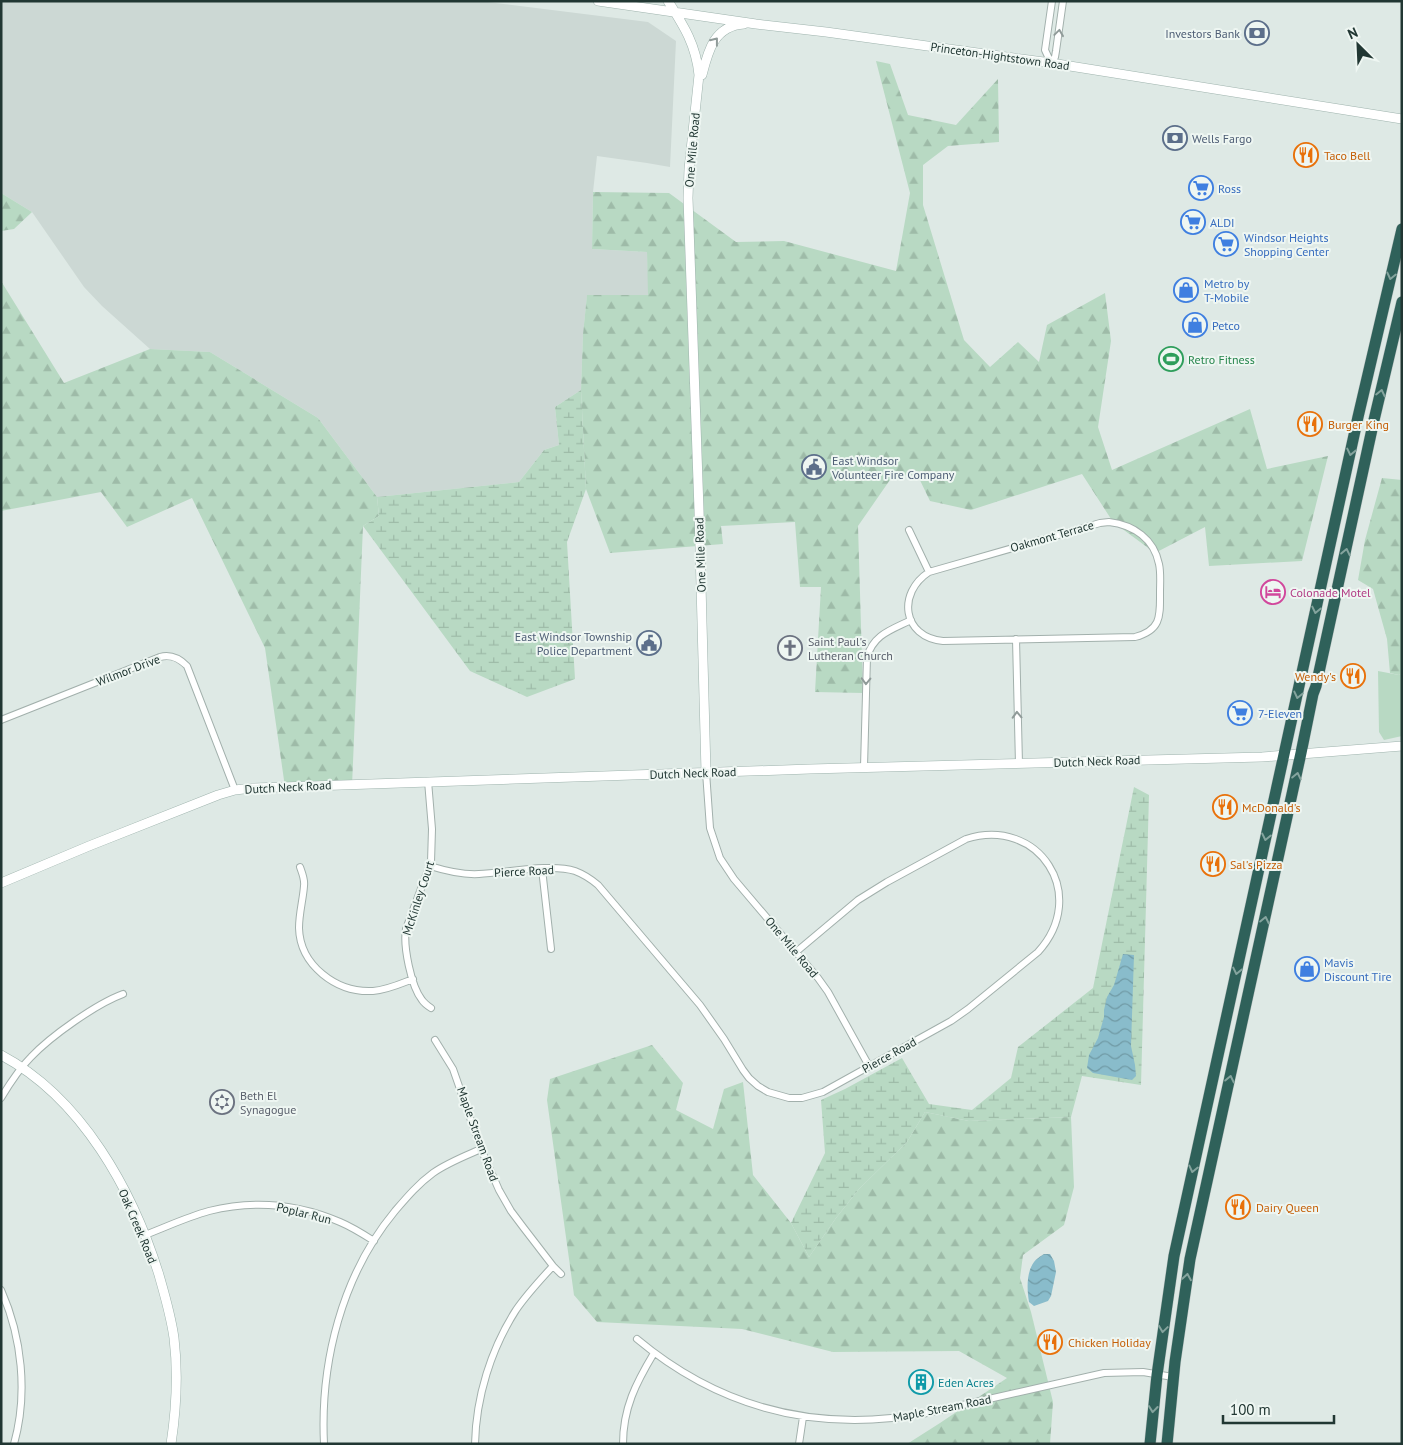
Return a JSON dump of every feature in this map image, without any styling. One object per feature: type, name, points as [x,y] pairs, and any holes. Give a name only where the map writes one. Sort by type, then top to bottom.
[{"type":"highway","points":[[1150,1444],[1157,1374],[1174,1256],[1358,418],[1402,229]]},
{"type":"highway","points":[[1167,1444],[1173,1377],[1190,1259],[1302,753],[1313,694],[1402,302]]},
{"type":"highway","points":[[1378,329],[1386,337],[1391,349]]},
{"type":"highway","points":[[1358,418],[1362,428],[1371,436]]},
{"type":"street","name":"Princeton-Hightstown Road","points":[[598,1],[1051,63],[1402,119]]},
{"type":"street","name":"One Mile Road","points":[[668,1],[690,38],[698,62],[699,85],[688,198],[706,772],[710,828],[720,858],[734,879],[818,978],[828,992],[869,1066]]},
{"type":"street","points":[[1051,63],[1045,50],[1052,1]]},
{"type":"street","points":[[1051,63],[1055,57],[1063,1]]},
{"type":"street","points":[[699,85],[708,51],[717,36],[731,27],[756,24]]},
{"type":"street","name":"Oakmont Terrace","points":[[911,620],[920,632],[931,639],[1016,640],[1135,637],[1150,631],[1160,615],[1160,571],[1153,547],[1140,533],[1120,524],[1100,523],[929,572]]},
{"type":"street","points":[[864,767],[867,657],[869,649],[873,642],[882,634],[911,620],[908,612],[909,596],[917,581],[929,572],[909,530]]},
{"type":"street","points":[[1016,640],[1019,764]]},
{"type":"street","name":"Wilmor Drive","points":[[1,720],[160,657],[171,656],[182,661],[186,666],[235,790]]},
{"type":"street","name":"Dutch Neck Road","points":[[1,883],[97,843],[235,790],[264,787],[864,767],[1262,757],[1402,746]]},
{"type":"street","name":"McKinley Court","points":[[428,781],[432,854],[430,866],[406,929],[405,949],[413,979],[421,999],[431,1008]]},
{"type":"street","name":"Pierce Road","points":[[430,866],[446,871],[477,874],[559,869],[573,871],[590,879],[598,885],[700,1005],[724,1039],[742,1070],[758,1086],[778,1096],[789,1098],[802,1098],[823,1092],[951,1021],[962,1013],[1038,952],[1046,943],[1059,912],[1058,887],[1049,866],[1034,849],[1006,836],[991,834],[976,836],[966,839],[858,900],[796,952]]},
{"type":"street","points":[[300,867],[304,886],[299,913],[300,940],[305,952],[319,971],[342,986],[364,990],[388,988],[413,979]]},
{"type":"street","points":[[542,869],[551,949]]},
{"type":"street","points":[[1,1098],[32,1056],[50,1040],[94,1009],[123,994]]},
{"type":"street","name":"Maple Stream Road","points":[[434,1040],[453,1069],[481,1149],[499,1190],[511,1211],[553,1266],[562,1274]]},
{"type":"street","name":"Oak Creek Road","points":[[1,1056],[40,1081],[85,1128],[101,1151],[128,1198],[145,1235],[165,1295],[174,1339],[175,1410],[171,1444]]},
{"type":"street","points":[[1204,1122],[1219,1126]]},
{"type":"street","points":[[324,1444],[323,1414],[326,1380],[335,1332],[351,1284],[374,1241],[390,1217],[420,1184],[446,1165],[481,1149]]},
{"type":"street","name":"Poplar Run","points":[[145,1235],[208,1212],[241,1206],[274,1205],[327,1217],[374,1241]]},
{"type":"street","points":[[476,1444],[476,1428],[483,1388],[498,1343],[516,1310],[553,1266]]},
{"type":"street","points":[[1,1290],[16,1335],[22,1379],[22,1402],[14,1444]]},
{"type":"street","name":"Maple Stream Road","points":[[637,1339],[682,1372],[726,1393],[782,1413],[803,1417],[855,1421],[903,1418],[1096,1374],[1142,1372],[1173,1377]]},
{"type":"street","points":[[623,1444],[626,1413],[632,1394],[638,1379],[654,1353]]},
{"type":"street","points":[[799,1444],[803,1417]]},
{"type":"shaded area","points":[[1,1],[479,1],[648,22],[676,41],[670,167],[597,156],[593,192],[592,249],[647,252],[649,295],[587,296],[583,334],[581,390],[555,407],[559,445],[544,450],[519,482],[377,497],[318,418],[210,352],[150,349],[102,306],[84,287],[32,212],[1,193]]},
{"type":"green space","points":[[876,61],[890,64],[908,115],[956,125],[998,79],[999,142],[948,146],[923,165],[923,205],[964,340],[990,367],[1018,342],[1039,362],[1047,325],[1105,293],[1111,341],[1098,427],[1112,470],[1250,409],[1267,469],[1328,456],[1302,561],[1209,566],[1205,527],[1155,553],[1113,522],[1082,474],[971,510],[930,501],[917,474],[892,477],[858,526],[863,693],[815,692],[821,587],[800,587],[795,522],[721,526],[723,544],[610,553],[586,489],[581,390],[583,334],[587,295],[648,295],[647,252],[592,249],[593,192],[669,193],[736,242],[784,241],[896,271],[910,193]]},
{"type":"green space","points":[[1,193],[32,212],[14,229],[1,231]]},
{"type":"green space","points":[[1,281],[64,383],[150,349],[210,352],[318,418],[377,497],[379,516],[363,526],[352,786],[285,787],[265,648],[192,498],[127,527],[101,492],[1,511]]},
{"type":"green space","points":[[581,390],[586,489],[567,542],[575,679],[527,697],[470,671],[363,526],[379,516],[377,497],[519,482],[544,450],[559,445],[555,407]]},
{"type":"green space","points":[[1382,478],[1402,480],[1402,673],[1399,675],[1390,673],[1387,639],[1373,589],[1358,580],[1365,540]]},
{"type":"green space","points":[[1378,671],[1399,675],[1402,673],[1402,736],[1384,740],[1379,732]]},
{"type":"green space","points":[[1134,787],[1149,795],[1141,1085],[1082,1076],[1071,1117],[969,1121],[925,1112],[907,1142],[859,1189],[809,1257],[791,1223],[825,1153],[821,1100],[902,1058],[929,1104],[972,1110],[1011,1078],[1018,1047],[1093,988]]},
{"type":"green space","points":[[652,1045],[683,1083],[676,1110],[713,1129],[724,1089],[743,1082],[753,1175],[791,1223],[809,1257],[859,1189],[907,1142],[925,1112],[969,1121],[1071,1117],[1074,1187],[1064,1225],[1023,1255],[1020,1278],[1031,1312],[1053,1402],[1050,1444],[907,1444],[1007,1378],[959,1351],[833,1352],[742,1329],[597,1322],[574,1295],[547,1100],[550,1079]]},
{"type":"water","points":[[1123,954],[1134,955],[1131,1046],[1136,1076],[1132,1080],[1093,1073],[1087,1068],[1089,1055],[1098,1038],[1104,1017],[1107,997],[1114,985]]},
{"type":"water","points":[[1044,1254],[1050,1254],[1054,1261],[1056,1272],[1051,1296],[1048,1301],[1034,1306],[1029,1302],[1028,1276],[1031,1266]]},
{"type":"place","name":"Investors Bank","points":[[1257,33]]},
{"type":"place","name":"Wells Fargo","points":[[1175,138]]},
{"type":"place","name":"Taco Bell","points":[[1306,155]]},
{"type":"place","name":"Ross","points":[[1201,188]]},
{"type":"place","name":"ALDI","points":[[1193,222]]},
{"type":"place","name":"Windsor Heights Shopping Center","points":[[1226,244]]},
{"type":"place","name":"Metro by T-Mobile","points":[[1186,290]]},
{"type":"place","name":"Petco","points":[[1195,325]]},
{"type":"place","name":"Retro Fitness","points":[[1171,359]]},
{"type":"place","name":"Burger King","points":[[1310,424]]},
{"type":"place","name":"East Windsor Volunteer Fire Company","points":[[814,467]]},
{"type":"place","name":"Colonade Motel","points":[[1273,592]]},
{"type":"place","name":"East Windsor Township Police Department","points":[[649,643]]},
{"type":"place","name":"Saint Paul's Lutheran Church","points":[[790,648]]},
{"type":"place","name":"Wendy's","points":[[1353,676]]},
{"type":"place","name":"7-Eleven","points":[[1240,713]]},
{"type":"place","name":"McDonald's","points":[[1225,807]]},
{"type":"place","name":"Sal's Pizza","points":[[1213,864]]},
{"type":"place","name":"Mavis Discount Tire","points":[[1307,969]]},
{"type":"place","name":"Beth El Synagogue","points":[[222,1102]]},
{"type":"place","name":"Dairy Queen","points":[[1238,1207]]},
{"type":"place","name":"Chicken Holiday","points":[[1050,1342]]},
{"type":"place","name":"Eden Acres","points":[[921,1382]]}]
